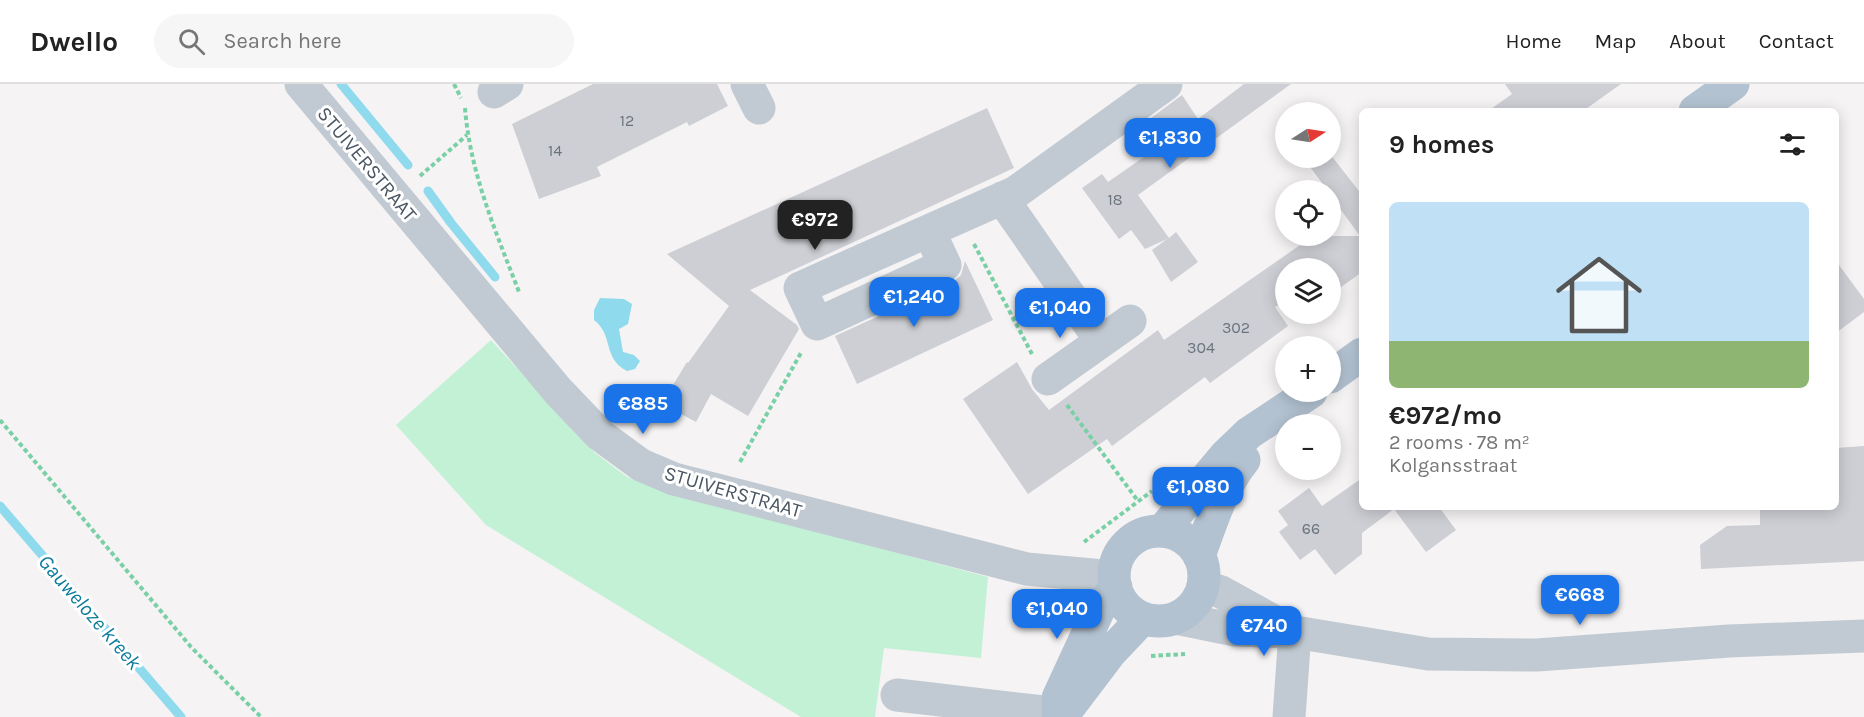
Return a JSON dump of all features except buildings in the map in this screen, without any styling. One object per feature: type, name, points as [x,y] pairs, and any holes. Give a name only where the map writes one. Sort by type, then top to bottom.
[{"type":"main road","points":[[1699,108],[1733,84]]},
{"type":"main road","points":[[1341,369],[1359,356]]},
{"type":"main road","points":[[1162,531],[1225,456],[1249,433],[1295,402]]},
{"type":"main road","points":[[1201,571],[1184,539],[1162,531],[1148,532],[1134,539],[1124,549],[1116,562],[1115,582],[1121,600],[1130,611],[1143,618],[1159,621],[1176,618],[1188,611],[1197,600],[1201,571],[1216,509],[1236,470],[1296,402]]},
{"type":"main road","points":[[1057,715],[1058,698],[1100,607],[1115,582]]},
{"type":"main road","points":[[1057,715],[1071,706],[1110,653],[1143,618]]},
{"type":"street","name":"STUIVERSTRAAT","points":[[301,84],[558,391],[600,435],[640,465],[674,478],[732,494],[1027,569],[1115,582]]},
{"type":"street","points":[[817,324],[800,288],[1002,198],[1045,172],[1166,84]]},
{"type":"street","points":[[1002,198],[1101,341]]},
{"type":"street","points":[[1048,379],[1130,321]]},
{"type":"street","points":[[1201,571],[1221,592],[1295,632]]},
{"type":"street","points":[[1176,618],[1235,630],[1295,632],[1428,654],[1537,655],[1729,641],[1864,636]]},
{"type":"street","points":[[1289,717],[1295,632]]},
{"type":"street","points":[[897,694],[1057,715]]},
{"type":"path","points":[[454,84],[465,105],[467,135],[478,182],[523,301]]},
{"type":"path","points":[[396,200],[451,146],[467,135]]},
{"type":"path","points":[[732,494],[736,469],[817,324]]},
{"type":"path","points":[[0,420],[191,647],[261,717]]},
{"type":"green space","points":[[491,340],[594,452],[627,477],[662,490],[988,577],[981,658],[884,648],[875,717],[801,717],[486,525],[396,425]]},
{"type":"water","points":[[600,298],[624,299],[632,304],[628,324],[619,329],[623,352],[634,355],[640,361],[635,369],[627,371],[619,366],[614,360],[604,332],[594,320],[594,310]]},
{"type":"waterway","points":[[341,84],[408,165]]},
{"type":"waterway","points":[[428,191],[495,277]]},
{"type":"waterway","name":"Gauweloze kreek","points":[[0,506],[181,717]]}]
